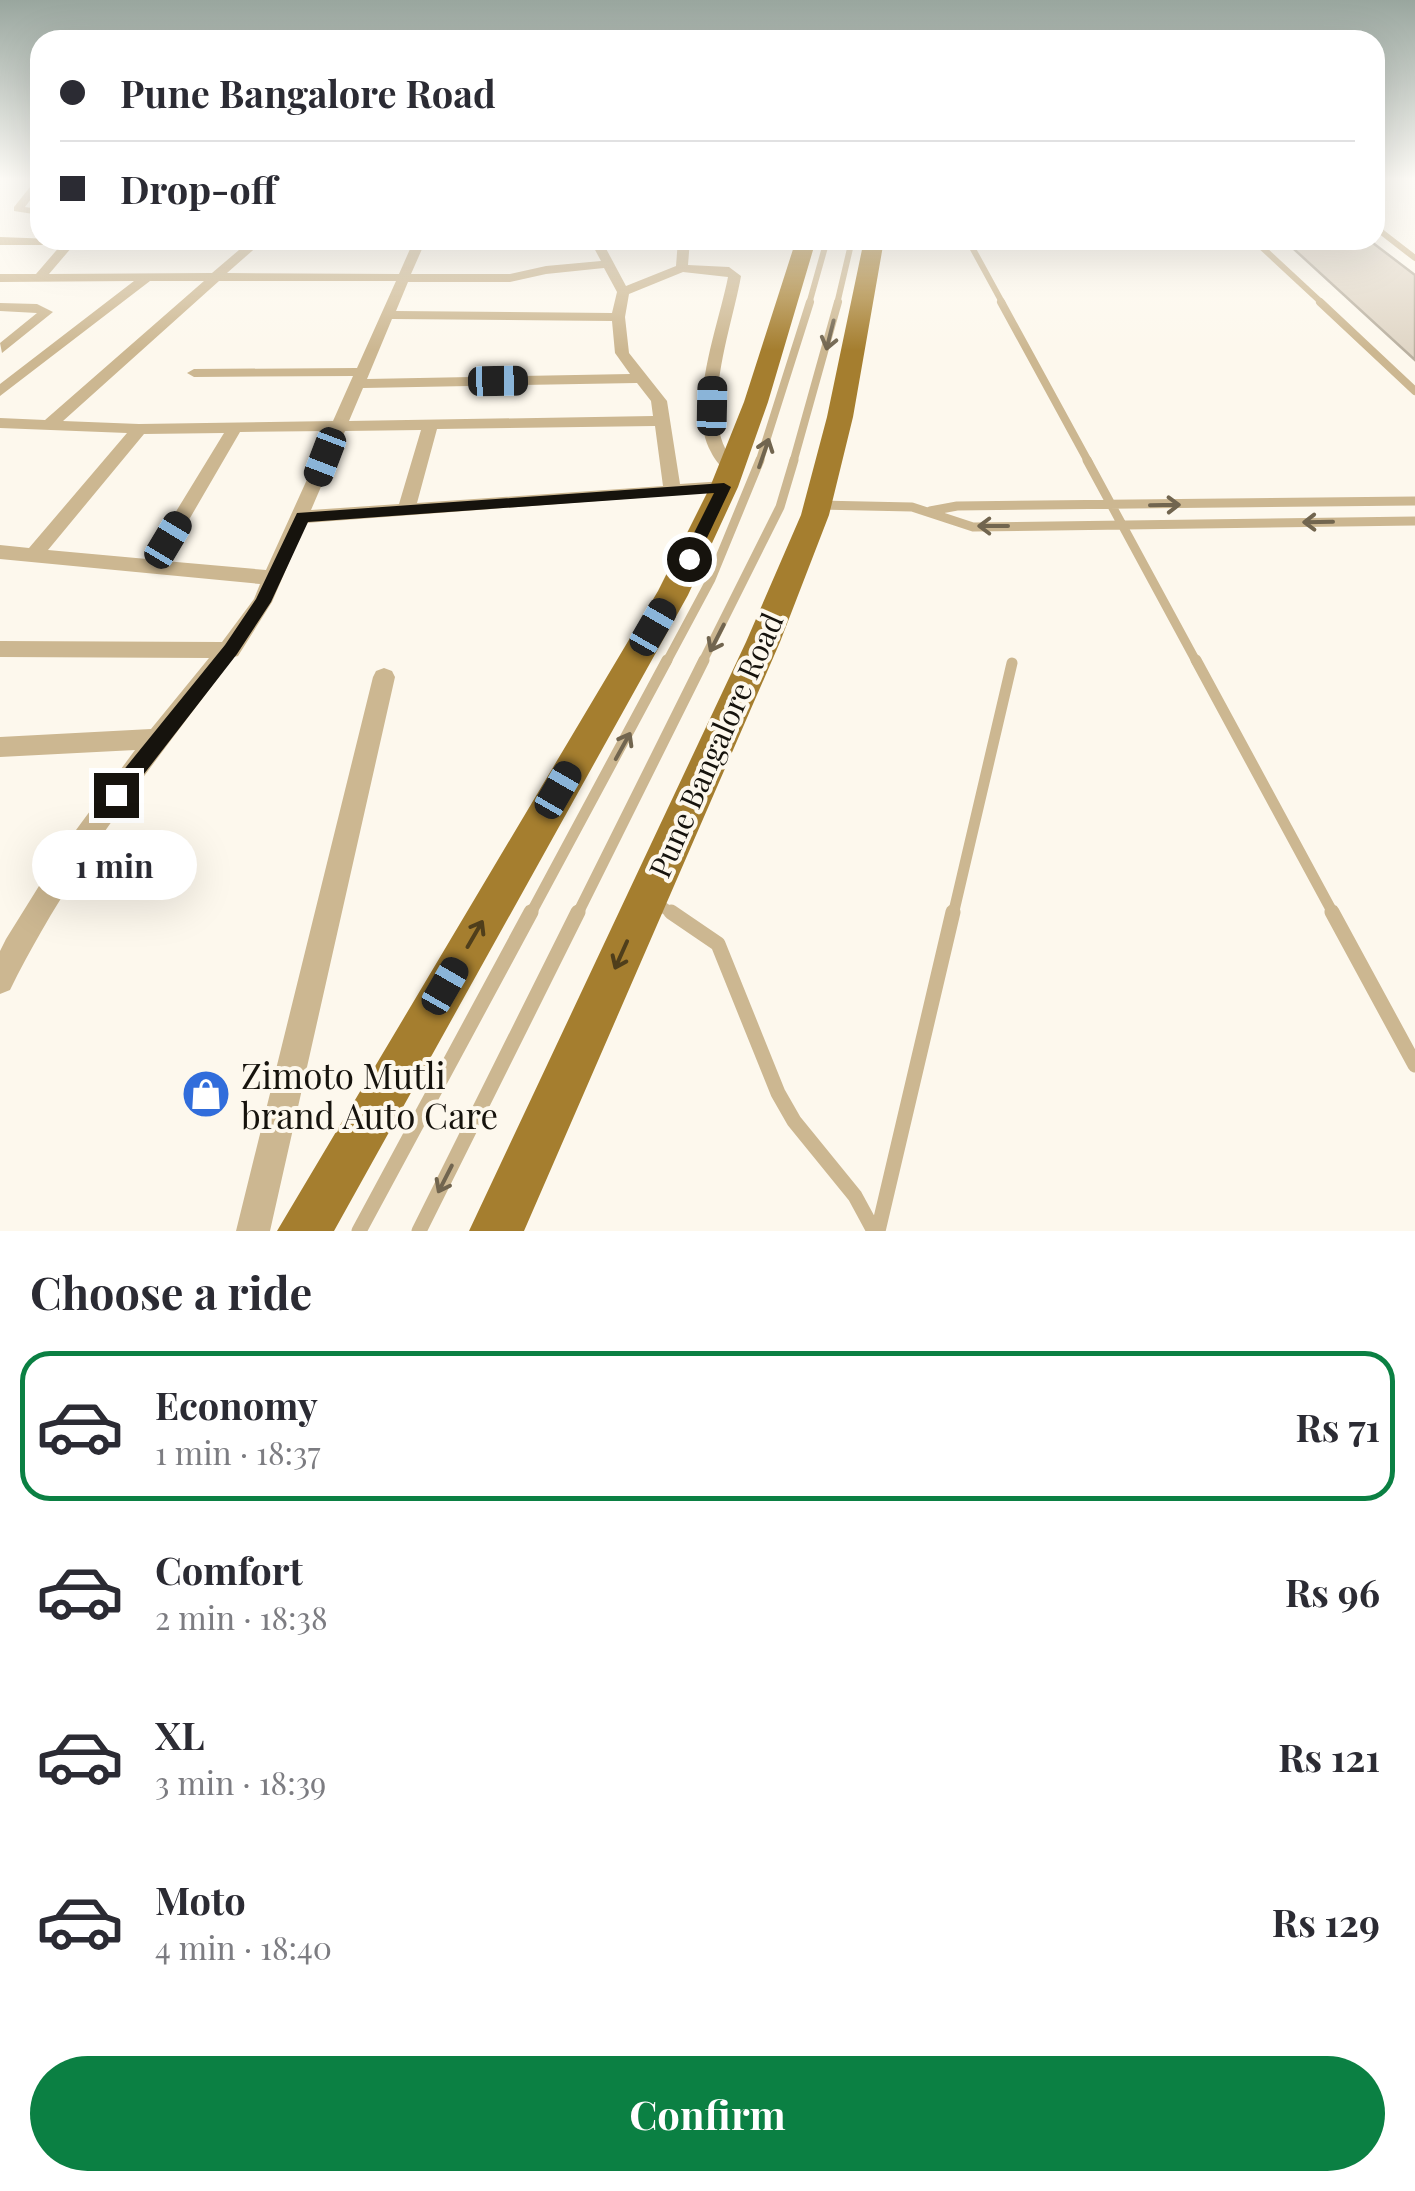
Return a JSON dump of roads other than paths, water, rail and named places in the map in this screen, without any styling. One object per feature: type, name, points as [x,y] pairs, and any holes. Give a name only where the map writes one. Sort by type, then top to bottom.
[{"type":"main road","points":[[304,1231],[672,595],[727,477],[756,402],[803,250]]},
{"type":"main road","name":"Pune Bangalore Road","points":[[496,1231],[763,642],[817,505],[840,417],[872,250]]},
{"type":"street","points":[[0,241],[30,241]]},
{"type":"street","points":[[38,279],[63,250]]},
{"type":"street","points":[[47,427],[245,250]]},
{"type":"street","points":[[0,980],[74,850],[157,739],[231,650],[274,578],[415,250]]},
{"type":"street","points":[[601,250],[623,292],[618,317],[622,353],[659,401],[672,492]]},
{"type":"street","points":[[682,268],[683,250]]},
{"type":"street","points":[[0,278],[510,278],[609,264]]},
{"type":"street","points":[[302,517],[672,492],[727,477],[715,449],[712,378],[735,276],[730,271],[682,268],[623,292]]},
{"type":"street","points":[[0,391],[148,277]]},
{"type":"street","points":[[0,307],[37,308],[46,312],[1,348]]},
{"type":"street","points":[[386,314],[618,317]]},
{"type":"street","points":[[1,348],[46,356]]},
{"type":"street","points":[[194,373],[358,378],[642,378]]},
{"type":"street","points":[[0,423],[139,430],[663,420]]},
{"type":"street","points":[[406,511],[430,425]]},
{"type":"street","points":[[151,568],[234,429]]},
{"type":"street","points":[[32,557],[139,430]]},
{"type":"street","points":[[0,552],[274,578]]},
{"type":"street","points":[[0,649],[231,650]]},
{"type":"street","points":[[253,1231],[384,677]]},
{"type":"street","points":[[0,747],[157,739]]},
{"type":"lane","points":[[1385,235],[1415,258]]},
{"type":"lane","points":[[359,1231],[748,502],[780,410],[824,250]]},
{"type":"lane","points":[[419,1231],[780,506],[829,339],[850,250]]},
{"type":"lane","points":[[973,250],[1415,1066]]},
{"type":"lane","points":[[1265,250],[1415,391]]},
{"type":"lane","points":[[929,512],[956,506],[1415,501]]},
{"type":"lane","points":[[817,505],[900,505],[973,527],[1415,521]]},
{"type":"lane","points":[[876,1231],[1012,663]]},
{"type":"lane","points":[[648,897],[718,944],[786,1107],[855,1196],[876,1231]]},
{"type":"place","name":"Zimoto Mutli brand Auto Care","points":[[206,1094]]}]
